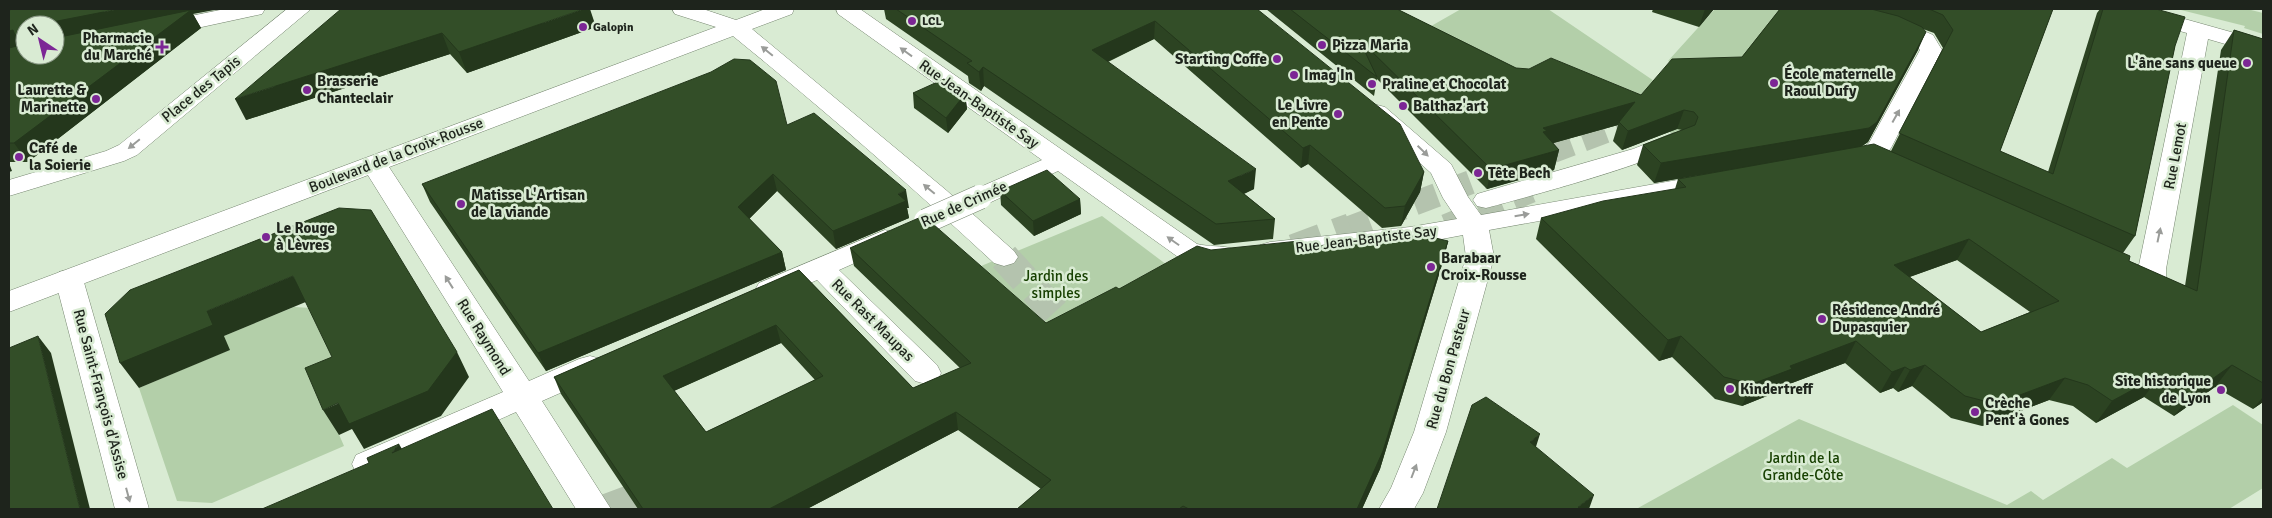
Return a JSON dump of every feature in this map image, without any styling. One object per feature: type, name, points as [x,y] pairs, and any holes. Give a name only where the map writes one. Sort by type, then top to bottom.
[{"type":"street","points":[[141,32],[254,9]]},
{"type":"street","name":"Place des Tapis","points":[[9,188],[128,150],[300,9]]},
{"type":"street","points":[[683,9],[736,27],[797,76],[937,196],[1004,257]]},
{"type":"street","name":"Boulevard de la Croix-Rousse","points":[[9,302],[784,9]]},
{"type":"street","name":"Rue Jean-Baptiste Say","points":[[846,9],[1188,251],[1210,256],[1410,236],[1480,212],[1731,179]]},
{"type":"street","points":[[1819,163],[1868,155],[1878,148],[1931,50],[1925,40],[1905,31],[1831,9]]},
{"type":"street","points":[[2126,9],[2263,48]]},
{"type":"street","name":"Rue Lemot","points":[[2108,263],[2152,283],[2152,269],[2199,29]]},
{"type":"street","points":[[1360,98],[1418,146],[1442,169],[1462,209],[1480,212],[1642,154],[1678,138]]},
{"type":"street","points":[[1868,155],[1891,166]]},
{"type":"street","name":"Rue de Crimée","points":[[747,299],[1060,161]]},
{"type":"street","name":"Rue Raymond","points":[[374,164],[594,509]]},
{"type":"street","name":"Rue du Bon Pasteur","points":[[1396,509],[1406,493],[1430,432],[1477,270],[1480,257],[1480,212]]},
{"type":"street","name":"Rue Rast Maupas","points":[[820,267],[926,374]]},
{"type":"street","name":"Rue Saint-François d'Assise","points":[[69,279],[132,509]]},
{"type":"street","points":[[344,474],[610,358]]},
{"type":"green space","points":[[1461,9],[1548,9],[1660,85],[1783,142],[1676,135],[1590,95],[1518,91],[1412,37]]},
{"type":"green space","points":[[1715,9],[1798,9],[1756,76],[1676,66],[1668,61]]},
{"type":"green space","points":[[2177,9],[2247,9],[2263,13],[2263,34],[2244,28],[2245,26]]},
{"type":"green space","name":"Jardin des simples","points":[[1102,216],[1179,274],[1044,342],[969,271]]},
{"type":"green space","points":[[294,307],[311,308],[347,382],[321,393],[344,446],[212,503],[177,501],[139,388],[229,350],[224,336]]},
{"type":"green space","name":"Jardin de la Grande-Côte","points":[[2233,405],[2263,425],[2263,488],[2229,509],[1638,508],[1799,419],[2007,505],[2031,491],[2043,500],[2112,458],[2127,468]]},
{"type":"building","points":[[119,9],[65,20],[65,15],[15,15],[15,35],[13,30],[9,31],[9,10]]},
{"type":"building","points":[[341,9],[584,9],[459,52],[442,33],[235,99]]},
{"type":"building","points":[[896,9],[1257,9],[1400,124],[1424,172],[1405,206],[1385,208],[1310,145],[1303,148],[1155,21],[1092,50],[1256,169],[1228,181],[1275,219],[1216,224],[983,67],[979,72],[967,63],[972,61]]},
{"type":"building","points":[[1290,9],[1397,9],[1516,68],[1529,69],[1551,58],[1641,95],[1672,59],[1742,57],[1780,9],[1871,9],[1898,16],[1922,27],[1926,32],[1877,122],[1869,128],[1661,163],[1643,145],[1695,125],[1698,117],[1694,112],[1684,110],[1628,131],[1619,122],[1635,102],[1543,128],[1547,131],[1543,132],[1559,150],[1491,169],[1359,39],[1377,77]]},
{"type":"building","points":[[1929,9],[2053,9],[2000,151],[2053,174],[2103,9],[2156,9],[2185,17],[2175,46],[2135,236],[1899,133],[1953,30],[1943,15]]},
{"type":"building","points":[[191,10],[14,143],[9,143],[9,48],[15,46],[15,65],[65,65],[65,36]]},
{"type":"building","points":[[2234,30],[2263,39],[2263,383],[2232,365],[2191,394],[2160,375],[2112,401],[2088,385],[2065,378],[1996,404],[1965,396],[1925,365],[1910,370],[1905,367],[1892,372],[1856,341],[1790,366],[1792,369],[1752,384],[1724,377],[1681,336],[1668,340],[1541,218],[1603,201],[1686,187],[1678,179],[1874,144],[2130,256],[2129,261],[2197,291]],"holes":[[[1969,239],[2059,301],[1981,332],[1894,265]]]},
{"type":"building","points":[[734,59],[750,60],[776,81],[787,125],[814,113],[906,190],[898,194],[906,201],[833,231],[773,174],[738,207],[782,252],[538,353],[422,184],[711,72]]},
{"type":"building","points":[[944,79],[965,94],[946,118],[913,93]]},
{"type":"building","points":[[1047,170],[1080,199],[1033,221],[1000,191]]},
{"type":"building","points":[[339,208],[371,210],[457,352],[428,391],[349,424],[338,403],[323,410],[305,368],[332,357],[293,276],[207,311],[213,325],[120,363],[105,314],[130,290]]},
{"type":"building","points":[[921,217],[925,217],[1046,323],[1116,287],[1119,289],[1197,246],[1211,250],[1299,241],[1307,247],[1423,235],[1448,241],[1383,451],[1357,509],[1189,509],[1183,506],[1179,509],[1017,509],[1051,480],[956,412],[769,509],[643,509],[554,377],[799,270],[913,388],[971,363],[850,248]],"holes":[[[776,325],[823,376],[706,432],[663,376]]]},
{"type":"building","points":[[38,336],[80,509],[9,509],[9,348]]},
{"type":"building","points":[[1486,397],[1540,434],[1530,442],[1594,495],[1578,507],[1580,509],[1437,509],[1472,405]]},
{"type":"building","points":[[492,409],[553,509],[262,509],[369,463],[367,458],[399,444],[392,453]]},
{"type":"tunnel","points":[[1347,229],[1653,113]]},
{"type":"tunnel","points":[[1446,226],[1531,191]]},
{"type":"tunnel","points":[[1294,249],[1351,228]]},
{"type":"tunnel","points":[[1004,257],[1084,344]]},
{"type":"tunnel","points":[[606,509],[667,486]]},
{"type":"place","name":"LCL","points":[[912,21]]},
{"type":"place","name":"Galopin","points":[[583,27]]},
{"type":"place","name":"Pizza Maria","points":[[1322,45]]},
{"type":"place","name":"Pharmacie du Marché","points":[[162,47]]},
{"type":"place","name":"Starting Coffe","points":[[1277,59]]},
{"type":"place","name":"L'âne sans queue","points":[[2247,63]]},
{"type":"place","name":"Imag'In","points":[[1294,75]]},
{"type":"place","name":"École maternelle Raoul Dufy","points":[[1774,83]]},
{"type":"place","name":"Praline et Chocolat","points":[[1372,84]]},
{"type":"place","name":"Brasserie Chanteclair","points":[[307,90]]},
{"type":"place","name":"Laurette & Marinette","points":[[96,99]]},
{"type":"place","name":"Balthaz'art","points":[[1403,106]]},
{"type":"place","name":"Le Livre en Pente","points":[[1338,114]]},
{"type":"place","name":"Café de la Soierie","points":[[19,157]]},
{"type":"place","name":"Tête Bech","points":[[1478,173]]},
{"type":"place","name":"Matisse L'Artisan de la viande","points":[[461,204]]},
{"type":"place","name":"Le Rouge à Lèvres","points":[[266,237]]},
{"type":"place","name":"Barabaar Croix-Rousse","points":[[1431,267]]},
{"type":"place","name":"Résidence André Dupasquier","points":[[1822,319]]},
{"type":"place","name":"Kindertreff","points":[[1730,389]]},
{"type":"place","name":"Site historique de Lyon","points":[[2221,390]]},
{"type":"place","name":"Crèche Pent'à Gones","points":[[1975,412]]}]
